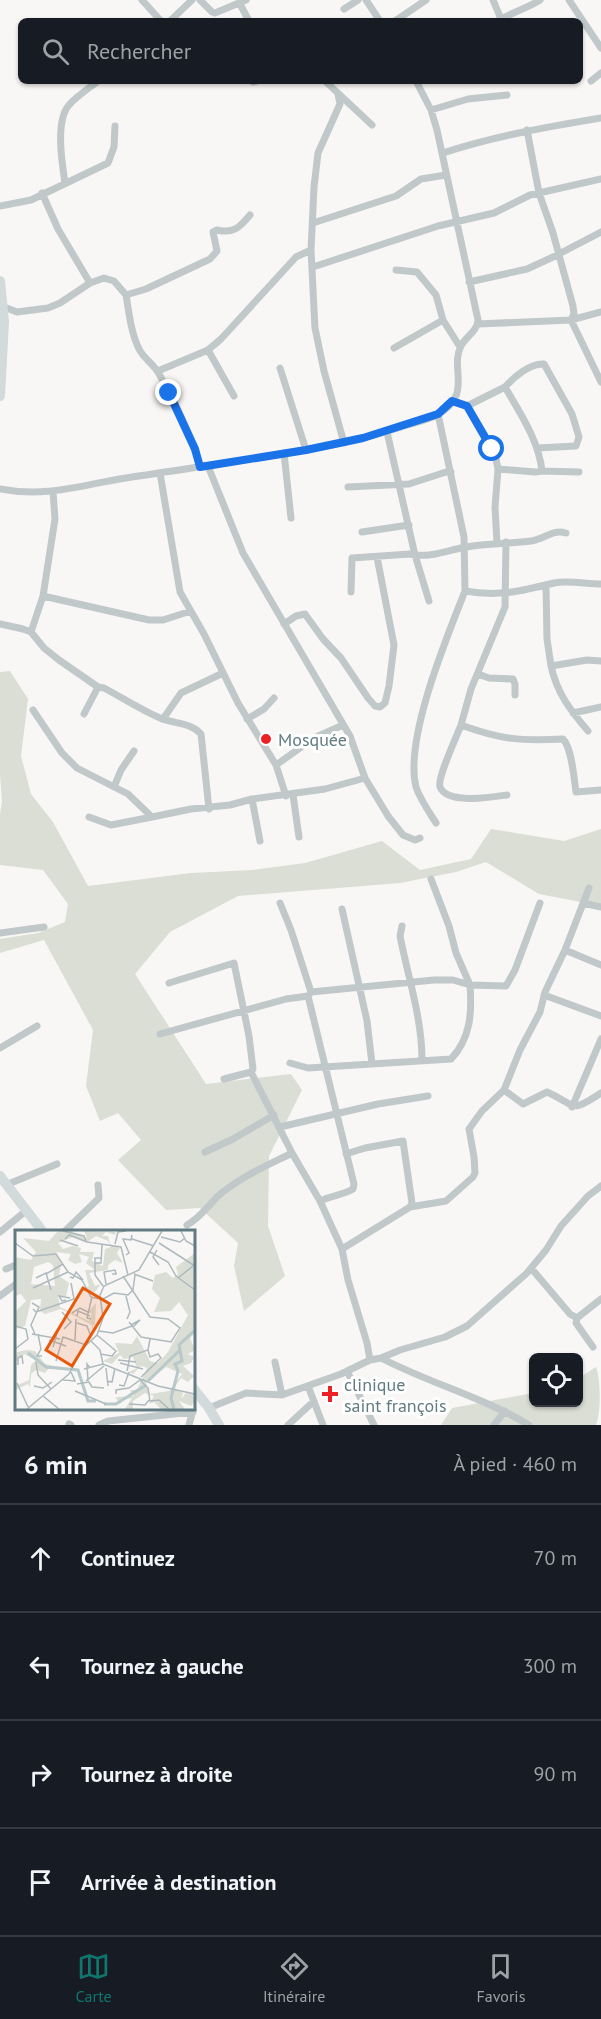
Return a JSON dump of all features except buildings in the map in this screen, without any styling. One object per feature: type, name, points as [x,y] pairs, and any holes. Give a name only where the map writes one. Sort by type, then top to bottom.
[{"type":"highway","points":[[0,281],[4,307],[0,396]]},
{"type":"highway","points":[[3,1180],[42,1230]]},
{"type":"highway","points":[[195,1390],[219,1425]]},
{"type":"street","points":[[142,0],[158,18]]},
{"type":"street","points":[[173,18],[192,0]]},
{"type":"street","points":[[200,0],[215,13],[243,2],[248,18]]},
{"type":"street","points":[[344,9],[358,0]]},
{"type":"street","points":[[366,0],[378,18]]},
{"type":"street","points":[[399,18],[426,0]]},
{"type":"street","points":[[493,0],[499,18]]},
{"type":"street","points":[[503,18],[540,0]]},
{"type":"street","points":[[569,0],[583,18]]},
{"type":"street","points":[[583,18],[599,39],[601,48]]},
{"type":"street","points":[[591,81],[601,73]]},
{"type":"street","points":[[65,183],[61,134],[65,110],[94,84]]},
{"type":"street","points":[[328,84],[372,125]]},
{"type":"street","points":[[419,84],[431,110],[443,153],[478,324]]},
{"type":"street","points":[[338,94],[340,104],[318,153],[311,250],[315,328],[344,443]]},
{"type":"street","points":[[431,110],[468,99],[507,95]]},
{"type":"street","points":[[443,153],[483,140],[527,130],[601,118]]},
{"type":"street","points":[[0,206],[31,200],[108,163],[114,147],[115,126]]},
{"type":"street","points":[[527,130],[538,193],[559,254],[573,306],[574,314],[571,320]]},
{"type":"street","points":[[313,223],[396,196],[421,179],[446,175]]},
{"type":"street","points":[[313,267],[438,226],[494,213],[538,193],[601,179]]},
{"type":"street","points":[[42,193],[58,228],[90,283]]},
{"type":"street","points":[[126,295],[146,289],[210,259],[217,251],[213,232],[239,229],[250,215]]},
{"type":"street","points":[[469,282],[519,272],[601,232]]},
{"type":"street","points":[[158,371],[208,350],[296,257],[311,250]]},
{"type":"street","points":[[396,270],[419,273],[436,295],[443,320],[460,347]]},
{"type":"street","points":[[4,307],[17,312],[48,308],[60,303],[90,283],[104,278],[114,281],[126,295],[133,333],[139,348],[158,371],[243,553],[350,736],[365,778],[398,829],[408,838],[415,840],[420,838]]},
{"type":"street","points":[[0,489],[20,493],[53,492],[306,450],[387,432],[438,414],[452,401],[457,393],[459,382],[460,347],[478,324],[571,320],[601,312]]},
{"type":"street","points":[[394,348],[443,320]]},
{"type":"street","points":[[571,320],[601,382]]},
{"type":"street","points":[[208,350],[234,396]]},
{"type":"street","points":[[467,406],[505,387],[512,379],[537,364],[544,364],[572,414],[579,437],[576,446],[537,448]]},
{"type":"street","points":[[280,368],[306,450]]},
{"type":"street","points":[[505,387],[537,448],[542,471]]},
{"type":"street","points":[[452,401],[467,406],[492,449],[498,469],[495,507],[497,543]]},
{"type":"street","points":[[436,823],[417,789],[416,751],[431,685],[465,591],[465,547],[438,414]]},
{"type":"street","points":[[387,432],[415,555],[429,601]]},
{"type":"street","points":[[284,453],[291,518]]},
{"type":"street","points":[[498,469],[579,472]]},
{"type":"street","points":[[348,487],[414,483],[451,472]]},
{"type":"street","points":[[160,473],[180,592],[247,719],[276,765],[290,795],[299,837]]},
{"type":"street","points":[[31,632],[43,596],[55,519],[53,492]]},
{"type":"street","points":[[362,532],[409,525]]},
{"type":"street","points":[[351,592],[352,558],[405,553],[436,554],[465,547],[537,539],[559,530],[566,533]]},
{"type":"street","points":[[506,542],[505,607],[478,674],[441,776],[440,786],[442,791],[459,798],[476,800],[507,795]]},
{"type":"street","points":[[284,624],[296,616],[305,614],[323,639],[341,658],[368,698],[380,707],[385,703],[389,686],[394,645],[377,556]]},
{"type":"street","points":[[465,591],[489,594],[546,587],[555,583],[601,584]]},
{"type":"street","points":[[546,587],[547,639],[556,686],[573,714],[588,730]]},
{"type":"street","points":[[43,596],[149,620],[163,620],[190,611]]},
{"type":"street","points":[[0,624],[31,632],[44,648],[98,687],[163,719],[196,729],[201,734],[209,809]]},
{"type":"street","points":[[551,666],[587,660],[601,661]]},
{"type":"street","points":[[163,719],[180,693],[223,673]]},
{"type":"street","points":[[478,674],[489,678],[513,679],[515,695]]},
{"type":"street","points":[[84,714],[98,687]]},
{"type":"street","points":[[247,719],[264,709],[274,699]]},
{"type":"street","points":[[573,714],[601,707]]},
{"type":"street","points":[[33,710],[62,753],[77,768],[128,794],[152,817]]},
{"type":"street","points":[[276,765],[314,738],[343,725]]},
{"type":"street","points":[[461,725],[515,741],[565,740],[576,792],[601,790]]},
{"type":"street","points":[[114,787],[134,752]]},
{"type":"street","points":[[89,817],[111,825],[191,809],[209,809],[252,799],[290,795],[343,785],[365,778]]},
{"type":"street","points":[[252,799],[260,841]]},
{"type":"street","points":[[290,1064],[308,1068],[451,1059],[460,1050],[471,1019],[470,985],[456,953],[449,926],[431,879]]},
{"type":"street","points":[[342,1249],[410,1207],[446,1201],[468,1183],[475,1173],[469,1129],[482,1111],[504,1090],[540,1012],[544,995],[565,950],[589,888]]},
{"type":"street","points":[[280,903],[291,930],[310,994],[353,1189],[320,1201]]},
{"type":"street","points":[[160,1034],[244,1009],[310,994],[409,982],[453,980],[470,985],[506,986],[515,970],[540,903]]},
{"type":"street","points":[[583,903],[601,907]]},
{"type":"street","points":[[342,909],[367,1021],[372,1064]]},
{"type":"street","points":[[402,926],[400,936],[420,1032],[422,1060]]},
{"type":"street","points":[[0,933],[44,927]]},
{"type":"street","points":[[565,950],[601,965]]},
{"type":"street","points":[[169,983],[234,963],[249,1036],[253,1069],[251,1072],[292,1153],[320,1201],[342,1249],[370,1360]]},
{"type":"street","points":[[544,995],[601,1016]]},
{"type":"street","points":[[0,1048],[36,1026]]},
{"type":"street","points":[[572,1107],[601,1039]]},
{"type":"street","points":[[224,1079],[251,1072]]},
{"type":"street","points":[[504,1090],[523,1104],[548,1092],[572,1107],[578,1107],[601,1093]]},
{"type":"street","points":[[280,1127],[378,1104],[428,1096]]},
{"type":"street","points":[[205,1152],[274,1115]]},
{"type":"street","points":[[346,1154],[403,1141],[412,1199],[410,1207]]},
{"type":"street","points":[[188,1225],[197,1220],[217,1197],[244,1177],[292,1153]]},
{"type":"street","points":[[3,1180],[57,1164]]},
{"type":"street","points":[[66,1230],[99,1198],[98,1185]]},
{"type":"street","points":[[209,1408],[246,1393],[282,1395],[370,1360],[445,1337],[467,1326],[531,1268],[561,1226],[588,1196],[601,1186]]},
{"type":"street","points":[[0,1232],[27,1210]]},
{"type":"street","points":[[6,1269],[15,1265]]},
{"type":"street","points":[[531,1268],[570,1314],[577,1318]]},
{"type":"street","points":[[0,1296],[15,1285]]},
{"type":"street","points":[[593,1347],[576,1323],[577,1318],[601,1299]]},
{"type":"street","points":[[381,1358],[402,1369],[505,1411],[529,1425]]},
{"type":"street","points":[[275,1362],[282,1395]]},
{"type":"street","points":[[347,1371],[374,1425]]},
{"type":"street","points":[[308,1386],[323,1425]]},
{"type":"street","points":[[288,1425],[314,1401]]},
{"type":"street","points":[[99,1425],[108,1421],[193,1410],[189,1425]]},
{"type":"street","points":[[495,1425],[505,1411]]},
{"type":"shaded area","points":[[10,671],[28,699],[21,756],[31,794],[53,822],[88,886],[191,873],[253,870],[305,863],[382,841],[420,870],[471,859],[491,829],[564,841],[601,829],[601,906],[539,894],[486,862],[456,872],[400,883],[238,896],[170,932],[135,974],[206,1084],[291,1074],[302,1090],[269,1156],[268,1226],[285,1276],[244,1311],[234,1266],[238,1243],[200,1208],[166,1210],[118,1160],[141,1140],[118,1113],[100,1121],[86,1086],[93,1030],[44,940],[0,953],[0,939],[38,933],[65,922],[68,904],[43,870],[0,865],[2,801],[0,672]]},
{"type":"shaded area","points":[[596,1367],[600,1396],[596,1425],[441,1425],[452,1408],[529,1394],[529,1407],[583,1407],[583,1375]]},
{"type":"place","name":"Mosquée","points":[[266,739]]},
{"type":"place","name":"clinique saint françois","points":[[330,1394]]},
{"type":"route","points":[[169,393],[188,432],[200,467],[306,450],[387,432],[438,414],[452,401],[467,406],[492,449]]}]
